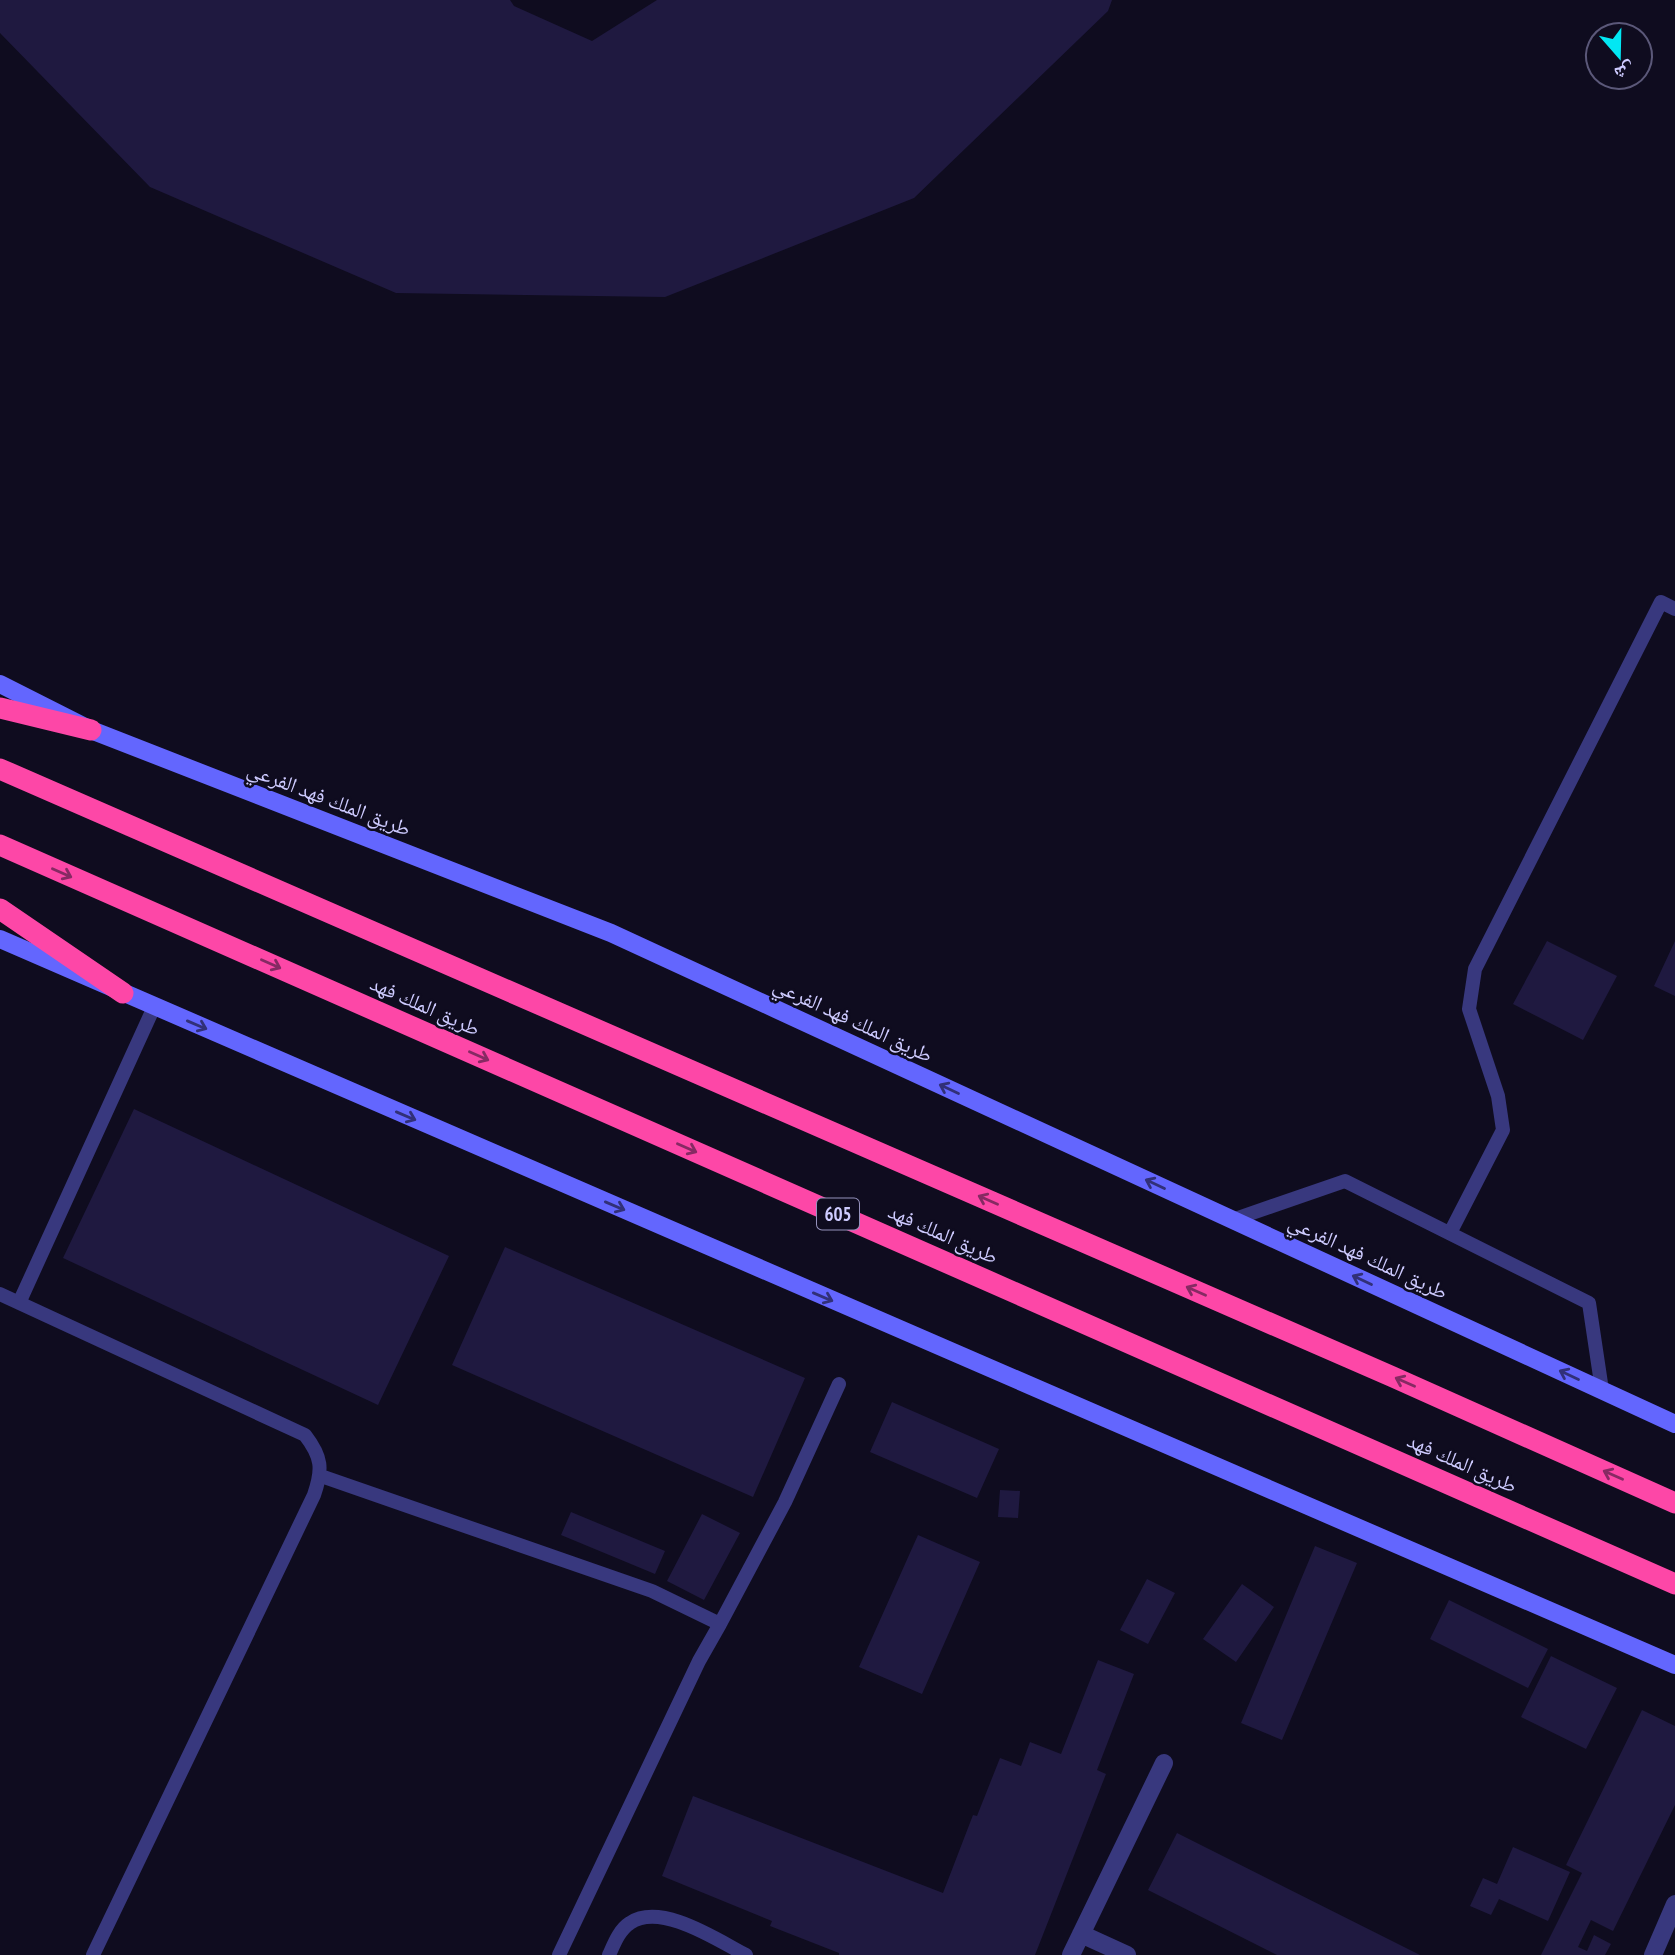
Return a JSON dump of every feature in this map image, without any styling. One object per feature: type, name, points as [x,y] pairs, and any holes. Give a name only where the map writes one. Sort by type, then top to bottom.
[{"type":"highway","points":[[0,709],[90,730]]},
{"type":"highway","points":[[0,769],[1380,1371],[1675,1503]]},
{"type":"highway","name":"طريق الملك فهد","points":[[0,845],[1675,1584]]},
{"type":"highway","points":[[0,909],[122,993]]},
{"type":"main road","name":"طريق الملك فهد الفرعي","points":[[0,684],[90,730],[611,933],[1675,1424]]},
{"type":"main road","points":[[0,939],[1675,1665]]},
{"type":"street","points":[[1071,1955],[1164,1762]]},
{"type":"street","points":[[1653,1955],[1675,1904]]},
{"type":"street","points":[[1081,1934],[1127,1955]]},
{"type":"lane","points":[[1450,1233],[1503,1130],[1498,1096],[1469,1009],[1475,969],[1661,602],[1675,608]]},
{"type":"lane","points":[[19,1303],[154,1007]]},
{"type":"lane","points":[[1232,1220],[1345,1181],[1589,1303],[1602,1390]]},
{"type":"lane","points":[[0,1294],[305,1436],[318,1452],[321,1476],[314,1495],[93,1955]]},
{"type":"lane","points":[[559,1955],[699,1661],[785,1502],[839,1384]]},
{"type":"lane","points":[[321,1476],[652,1591],[720,1624]]},
{"type":"lane","points":[[609,1955],[619,1933],[630,1922],[651,1916],[680,1922],[746,1955]]},
{"type":"building","points":[[0,0],[510,0],[514,6],[592,41],[657,0],[1112,0],[1108,11],[914,198],[665,297],[396,293],[150,187],[0,33]]},
{"type":"building","points":[[1547,941],[1617,976],[1583,1040],[1513,1004]]},
{"type":"building","points":[[1675,941],[1675,996],[1654,986]]},
{"type":"building","points":[[134,1109],[449,1256],[378,1405],[63,1258]]},
{"type":"building","points":[[505,1247],[805,1378],[753,1497],[452,1365]]},
{"type":"building","points":[[892,1402],[999,1449],[977,1498],[870,1452]]},
{"type":"building","points":[[1000,1490],[1020,1491],[1018,1518],[998,1517]]},
{"type":"building","points":[[571,1512],[665,1551],[655,1574],[561,1535]]},
{"type":"building","points":[[702,1514],[740,1533],[704,1600],[667,1581]]},
{"type":"building","points":[[918,1535],[980,1562],[922,1694],[859,1667]]},
{"type":"building","points":[[1315,1546],[1357,1563],[1282,1740],[1241,1723]]},
{"type":"building","points":[[1147,1579],[1175,1593],[1148,1644],[1120,1630]]},
{"type":"building","points":[[1242,1584],[1274,1607],[1236,1662],[1203,1639]]},
{"type":"building","points":[[1449,1600],[1548,1649],[1528,1688],[1430,1639]]},
{"type":"building","points":[[1551,1656],[1617,1688],[1586,1749],[1521,1717]]},
{"type":"building","points":[[1098,1660],[1134,1674],[1097,1770],[1106,1774],[1035,1955],[839,1955],[770,1926],[772,1921],[662,1876],[693,1796],[943,1893],[973,1815],[977,1816],[1000,1758],[1021,1766],[1030,1742],[1061,1754]]},
{"type":"building","points":[[1642,1710],[1675,1726],[1675,1805],[1613,1931],[1591,1920],[1578,1947],[1587,1951],[1594,1935],[1611,1944],[1605,1955],[1541,1955],[1582,1873],[1566,1865]]},
{"type":"building","points":[[1177,1833],[1420,1955],[1277,1955],[1148,1890]]},
{"type":"building","points":[[1513,1847],[1570,1872],[1548,1921],[1499,1899],[1491,1915],[1470,1906],[1483,1878],[1497,1884]]}]
